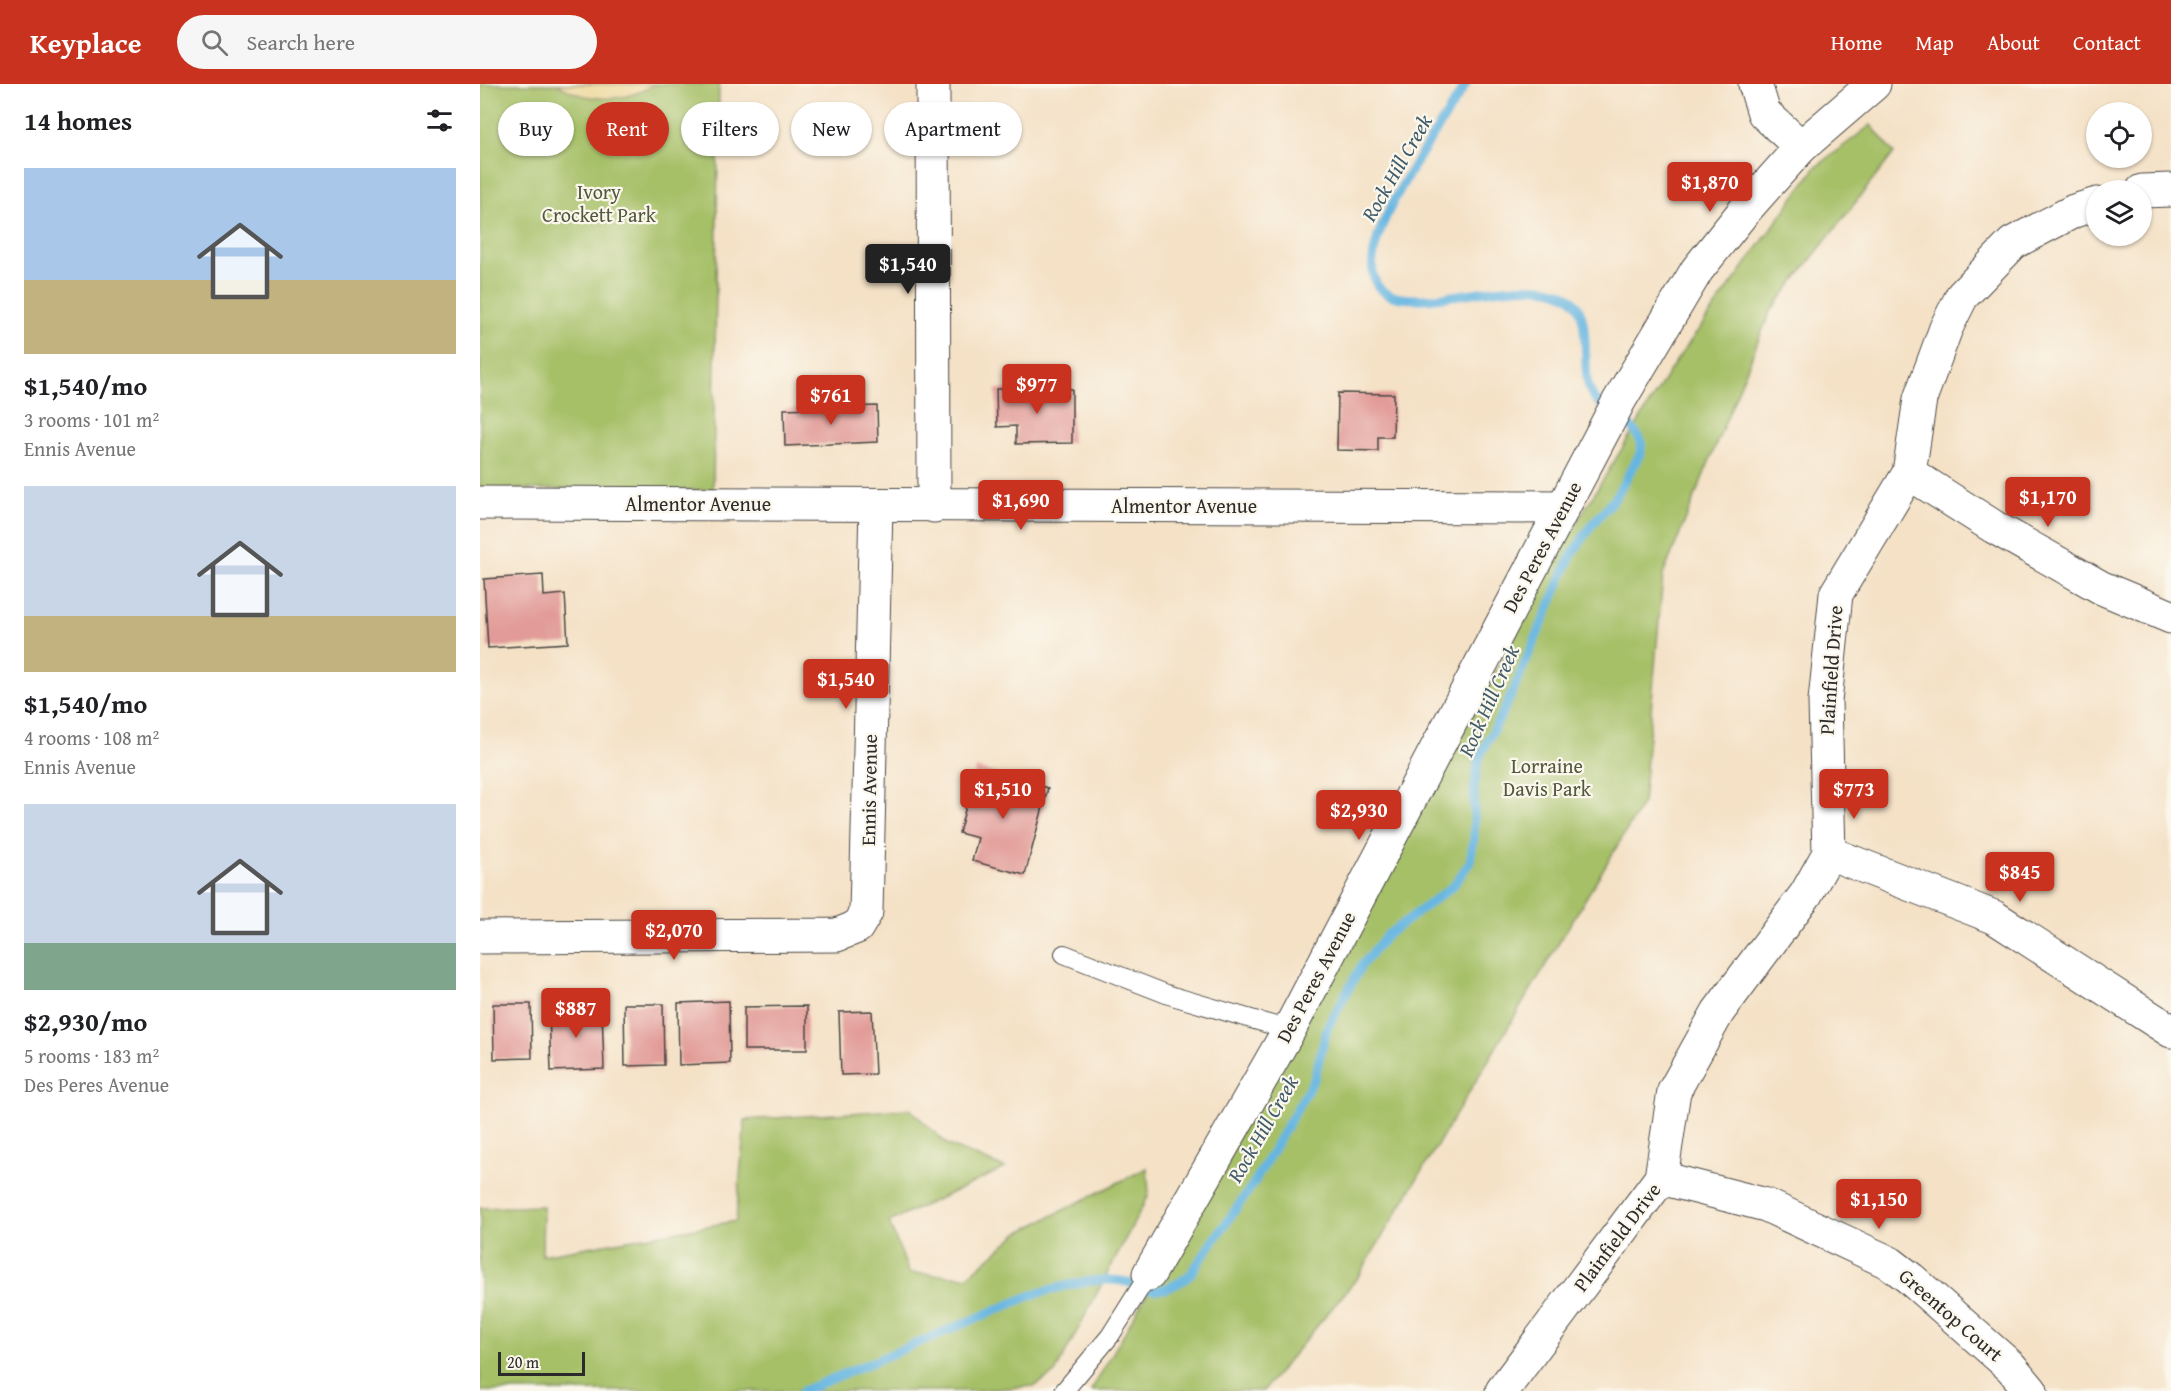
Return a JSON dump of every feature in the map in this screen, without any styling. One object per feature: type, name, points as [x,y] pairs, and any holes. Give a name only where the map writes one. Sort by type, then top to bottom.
[{"type":"street","points":[[933,84],[934,506]]},
{"type":"street","points":[[1755,84],[1764,113],[1801,147]]},
{"type":"street","name":"Des Peres Avenue","points":[[1142,1285],[1289,1030],[1612,414],[1697,270],[1745,210],[1801,147],[1874,84]]},
{"type":"street","points":[[2152,191],[2171,190]]},
{"type":"street","name":"Plainfield Drive","points":[[1502,1391],[1661,1178],[1674,1091],[1718,1012],[1806,894],[1829,853],[1825,701],[1836,594],[1909,473],[1920,399],[1946,328],[1962,296],[2013,243],[2074,211],[2086,207]]},
{"type":"street","points":[[1909,473],[1994,527],[2102,588],[2171,617]]},
{"type":"street","name":"Almentor Avenue","points":[[480,503],[1563,507]]},
{"type":"street","name":"Ennis Avenue","points":[[480,937],[837,935],[857,927],[866,912],[876,506]]},
{"type":"street","points":[[1829,853],[1994,917],[2171,1031]]},
{"type":"street","name":"Greentop Court","points":[[1661,1178],[1766,1205],[1890,1263],[1920,1286],[2003,1359],[2031,1391]]},
{"type":"lane","points":[[1064,954],[1169,995],[1289,1030]]},
{"type":"lane","points":[[1064,1391],[1104,1343],[1142,1285]]},
{"type":"green space","name":"Ivory Crockett Park","points":[[480,84],[719,84],[719,102],[681,102],[681,156],[718,156],[713,490],[480,489]]},
{"type":"green space","name":"Lorraine Davis Park","points":[[1871,125],[1894,153],[1770,312],[1663,575],[1643,803],[1358,1277],[1263,1391],[1091,1391],[1368,909],[1569,535],[1674,364],[1815,168]]},
{"type":"green space","points":[[910,1109],[948,1145],[1005,1168],[889,1222],[909,1273],[967,1277],[1018,1233],[1147,1168],[1149,1194],[1055,1373],[1034,1386],[970,1391],[480,1391],[480,1208],[543,1206],[542,1255],[736,1221],[745,1120]]},
{"type":"sand","points":[[557,84],[655,84],[631,95],[606,98],[581,95]]},
{"type":"building","points":[[996,389],[1072,389],[1072,443],[1016,444],[1016,426],[997,427]]},
{"type":"building","points":[[1338,393],[1394,394],[1393,437],[1378,437],[1378,451],[1337,450]]},
{"type":"building","points":[[877,406],[878,442],[785,446],[784,409]]},
{"type":"building","points":[[543,575],[544,596],[565,594],[568,643],[488,648],[484,579]]},
{"type":"building","points":[[976,768],[1048,788],[1025,875],[972,861],[978,838],[959,833]]},
{"type":"building","points":[[729,1001],[730,1063],[679,1065],[678,1003]]},
{"type":"building","points":[[493,1004],[531,1004],[532,1058],[494,1059]]},
{"type":"building","points":[[624,1004],[663,1004],[664,1065],[625,1066]]},
{"type":"building","points":[[807,1006],[807,1050],[744,1050],[744,1007]]},
{"type":"building","points":[[602,1008],[604,1069],[551,1071],[549,1009]]},
{"type":"building","points":[[872,1011],[875,1074],[841,1075],[839,1012]]},
{"type":"waterway","name":"Rock Hill Creek","points":[[803,1391],[1032,1295],[1077,1283],[1105,1280],[1118,1280],[1146,1289],[1164,1289],[1189,1276],[1254,1183],[1314,1079],[1327,1029],[1361,966],[1387,935],[1453,886],[1470,862],[1474,837],[1474,791],[1478,760],[1510,698],[1570,558],[1590,527],[1615,498],[1640,454],[1642,442],[1630,426],[1596,400],[1589,388],[1584,329],[1579,308],[1573,300],[1548,289],[1515,288],[1409,299],[1384,292],[1373,273],[1378,237],[1385,218],[1418,159],[1466,84]]}]
